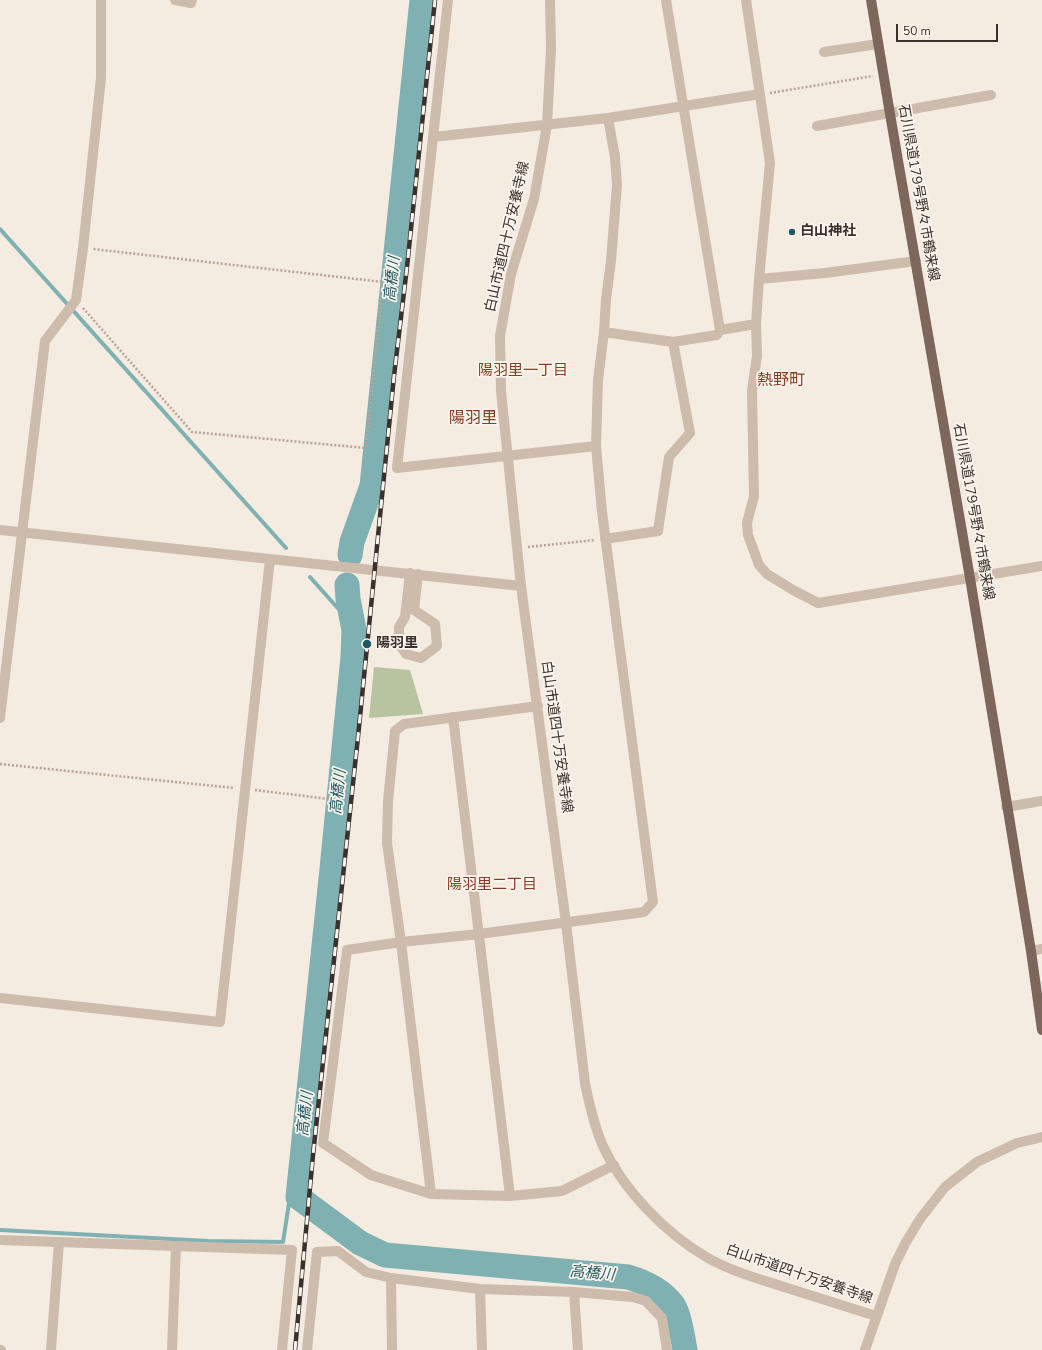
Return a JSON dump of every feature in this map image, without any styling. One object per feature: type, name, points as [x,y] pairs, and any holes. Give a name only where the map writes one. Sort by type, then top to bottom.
[{"type":"main road","name":"石川県道179号野々市鶴来線","points":[[871,0],[970,578],[1006,807],[1031,951],[1042,1030]]},
{"type":"street","points":[[0,718],[45,341],[75,302],[83,248],[101,78],[101,0]]},
{"type":"street","points":[[175,0],[191,3],[192,0]]},
{"type":"street","points":[[448,0],[397,468],[596,446]]},
{"type":"street","name":"白山市道四十万安養寺線","points":[[550,0],[551,48],[547,125],[534,199],[511,274],[500,336],[501,391],[521,586],[566,923],[585,1083],[589,1103],[602,1144],[614,1166],[637,1198],[651,1214],[683,1242],[708,1258],[738,1272],[876,1316]]},
{"type":"street","points":[[604,332],[673,342],[717,335],[720,330],[666,0]]},
{"type":"street","points":[[746,0],[770,163],[759,279],[756,324],[757,356],[752,391],[754,496],[747,523],[748,535],[759,565],[767,574],[818,603],[1042,566]]},
{"type":"street","points":[[824,52],[878,44]]},
{"type":"street","points":[[434,137],[608,118],[760,94]]},
{"type":"street","points":[[817,126],[991,96]]},
{"type":"street","points":[[608,118],[616,157],[617,185],[611,261],[598,380],[596,446],[605,539],[653,902],[644,912],[347,950],[323,1143],[371,1175],[431,1194],[510,1196],[562,1191],[614,1166]]},
{"type":"street","points":[[759,279],[825,273],[916,261]]},
{"type":"street","points":[[720,330],[756,324]]},
{"type":"street","points":[[605,539],[658,531],[670,457],[690,433],[673,342]]},
{"type":"street","points":[[0,530],[521,586]]},
{"type":"street","points":[[0,998],[220,1022],[270,558]]},
{"type":"street","points":[[414,574],[414,610],[435,624],[437,646],[422,658],[406,654],[399,644],[399,627],[405,616],[414,574]]},
{"type":"street","points":[[431,1194],[401,942],[387,843],[388,801],[395,731],[404,724],[538,706]]},
{"type":"street","points":[[453,717],[510,1196]]},
{"type":"street","points":[[1006,807],[1042,801]]},
{"type":"street","points":[[1031,951],[1042,949]]},
{"type":"street","points":[[865,1350],[895,1264],[920,1219],[945,1187],[977,1162],[1017,1143],[1042,1137]]},
{"type":"street","points":[[0,1240],[292,1250],[282,1350]]},
{"type":"street","points":[[51,1350],[59,1242]]},
{"type":"street","points":[[172,1350],[176,1247]]},
{"type":"street","points":[[307,1350],[317,1252],[338,1251],[366,1272],[391,1278],[480,1289],[574,1292],[633,1297],[646,1301],[662,1318],[667,1350]]},
{"type":"street","points":[[391,1278],[392,1350]]},
{"type":"street","points":[[480,1289],[482,1350]]},
{"type":"street","points":[[574,1292],[578,1350]]},
{"type":"path","points":[[760,94],[884,75]]},
{"type":"path","points":[[75,302],[192,432],[366,448],[383,282],[83,248]]},
{"type":"path","points":[[517,548],[605,539]]},
{"type":"path","points":[[0,764],[329,799]]},
{"type":"green space","points":[[374,667],[410,670],[423,714],[369,718]]},
{"type":"waterway","name":"高橋川","points":[[350,555],[352,542],[372,486],[422,0]]},
{"type":"waterway","points":[[0,229],[286,548]]},
{"type":"waterway","points":[[310,577],[343,614],[354,630]]},
{"type":"waterway","name":"高橋川","points":[[347,585],[354,630],[353,657],[298,1197],[360,1243],[385,1255],[628,1277],[641,1281],[664,1295],[673,1305],[679,1320],[685,1350]]},
{"type":"waterway","points":[[0,1230],[208,1241],[283,1242],[289,1203],[298,1197]]},
{"type":"railway","points":[[295,1350],[313,1155],[358,737],[394,376],[435,0]]},
{"type":"place","name":"白山神社","points":[[792,232]]},
{"type":"place","name":"陽羽里","points":[[367,644]]},
{"type":"district","name":"陽羽里一丁目","points":[[523,371]]},
{"type":"district","name":"熱野町","points":[[781,381]]},
{"type":"district","name":"陽羽里","points":[[473,419]]},
{"type":"district","name":"陽羽里二丁目","points":[[492,885]]}]
